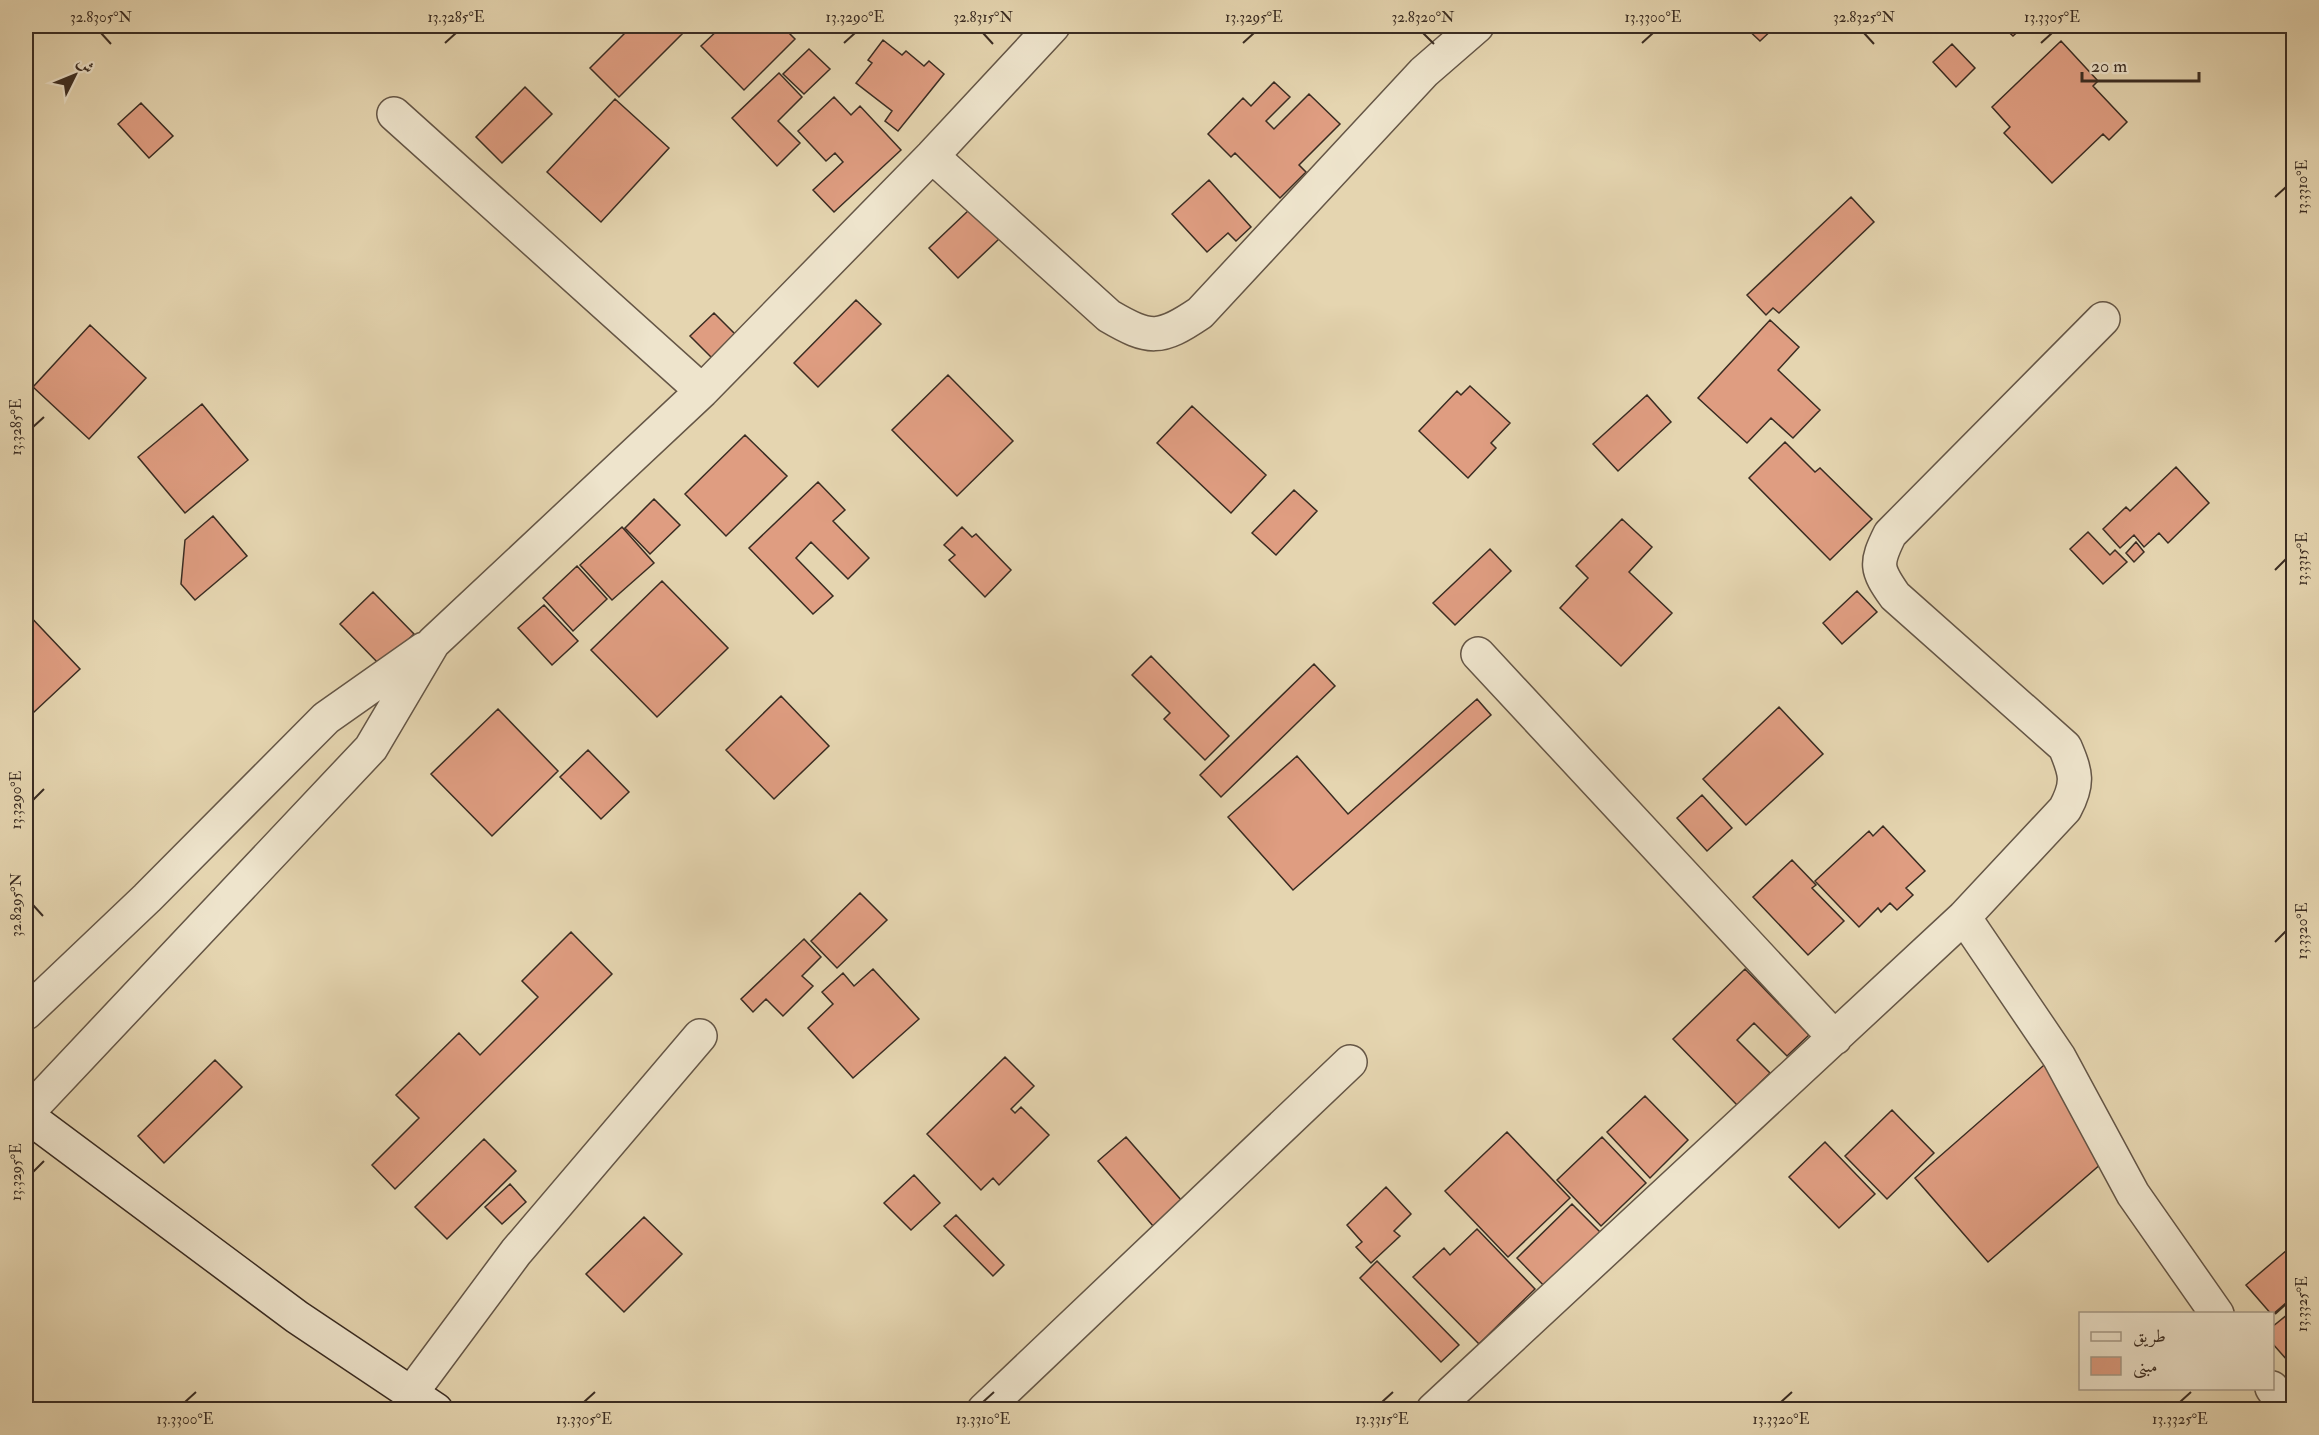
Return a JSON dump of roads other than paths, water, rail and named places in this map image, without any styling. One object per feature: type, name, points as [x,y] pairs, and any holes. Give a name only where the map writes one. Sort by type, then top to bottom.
[{"type":"street","points":[[26,1013],[147,898],[326,718],[433,643],[702,391],[932,156],[1053,26]]},
{"type":"street","points":[[932,156],[1109,316],[1136,332],[1155,335],[1177,329],[1200,313],[1424,72],[1477,26]]},
{"type":"street","points":[[394,114],[702,391]]},
{"type":"street","points":[[1433,1410],[1964,917],[2065,809],[2074,792],[2076,771],[2065,747],[1895,596],[1880,575],[1880,554],[1890,534],[2103,319]]},
{"type":"street","points":[[433,643],[371,748],[26,1114],[297,1317],[424,1401],[516,1252],[700,1036]]},
{"type":"street","points":[[1478,654],[1835,1038]]},
{"type":"street","points":[[1964,917],[2059,1057],[2133,1194],[2216,1312]]},
{"type":"street","points":[[984,1410],[1350,1062]]},
{"type":"street","points":[[2273,1390],[2287,1410]]}]
